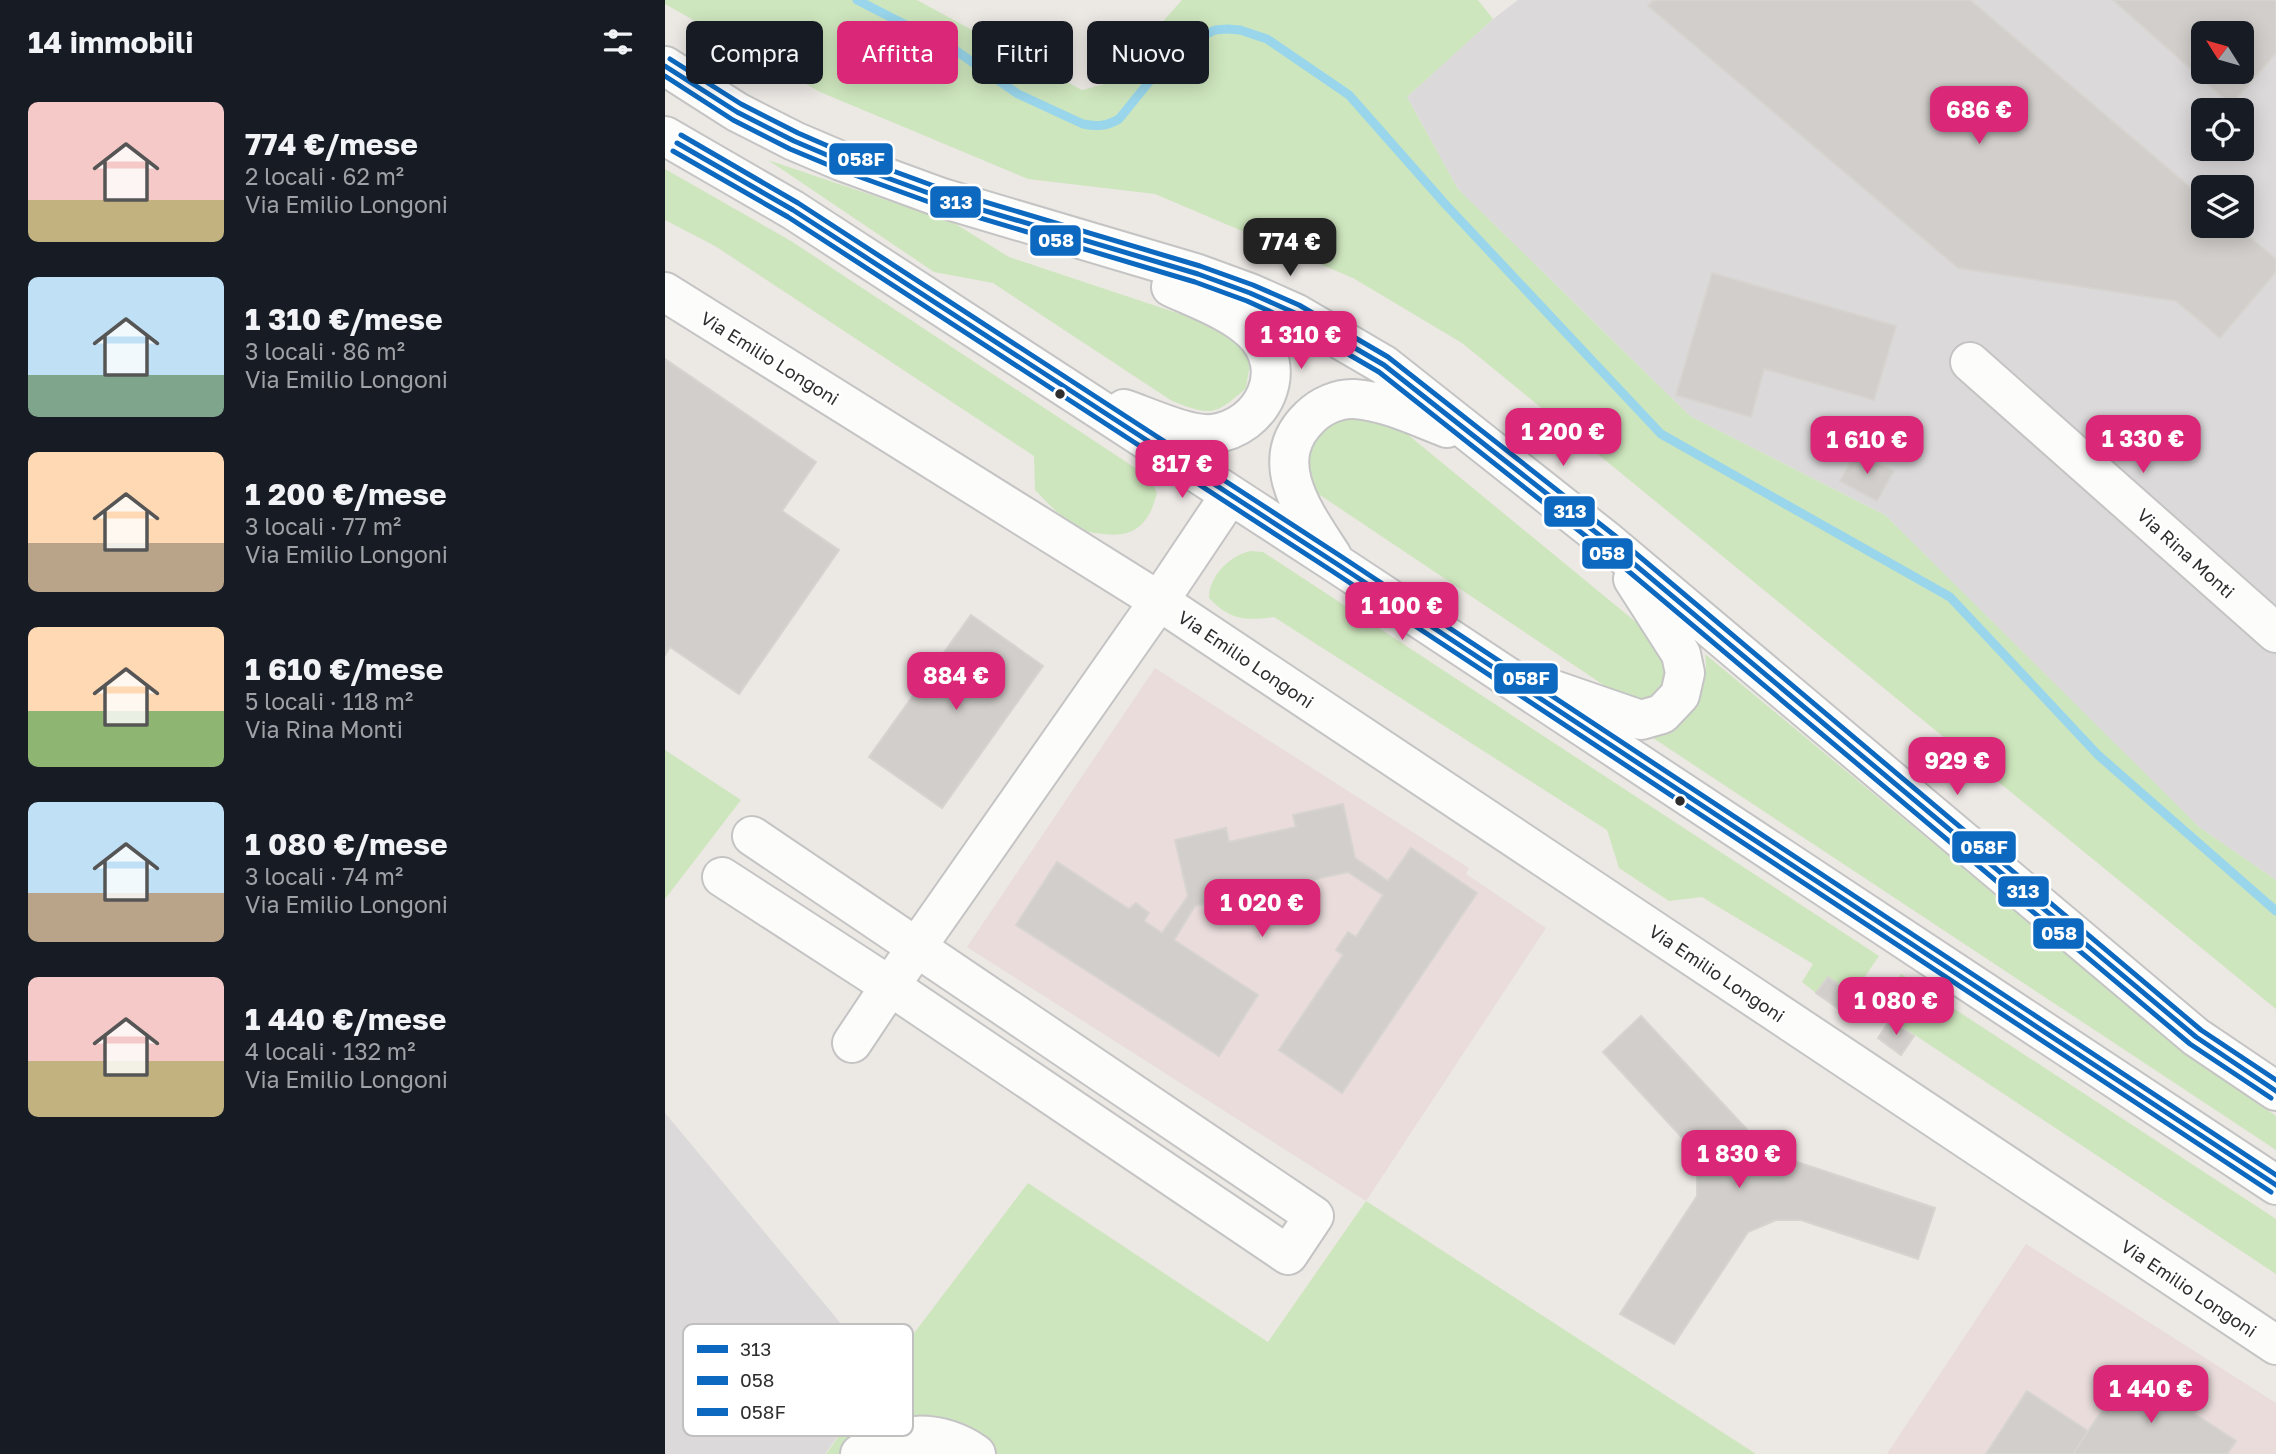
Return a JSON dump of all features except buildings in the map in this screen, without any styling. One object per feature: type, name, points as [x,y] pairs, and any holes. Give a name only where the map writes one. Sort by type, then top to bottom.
[{"type":"street","points":[[665,66],[737,112],[794,141],[943,198],[1198,274],[1250,293],[1295,313],[1384,365],[1608,542],[2186,1028],[2276,1091]]},
{"type":"street","points":[[665,136],[793,210],[1337,564],[2276,1185]]},
{"type":"street","points":[[1044,227],[1227,314],[1251,330],[1261,342],[1268,354],[1271,372],[1270,388],[1258,410],[1241,425],[1211,434],[1174,427],[1060,386]]},
{"type":"street","name":"Via Emilio Longoni","points":[[665,292],[1159,601],[2276,1345]]},
{"type":"street","name":"Via Rina Monti","points":[[1970,362],[2276,633]]},
{"type":"street","points":[[1337,564],[1306,515],[1289,474],[1289,454],[1295,437],[1313,414],[1335,402],[1352,399],[1367,401],[1480,440]]},
{"type":"street","name":"Via Emilio Longoni","points":[[852,1043],[1230,495]]},
{"type":"street","points":[[1499,670],[1641,720],[1662,715],[1672,706],[1685,683],[1681,654],[1608,542]]},
{"type":"street","points":[[723,877],[890,986],[1288,1255],[1314,1216],[752,836]]},
{"type":"street","points":[[913,1435],[950,1439],[976,1454]]},
{"type":"street","points":[[860,1454],[887,1441],[910,1436]]},
{"type":"shaded area","points":[[1518,0],[2276,0],[2276,880],[2199,827],[1885,515],[1690,416],[1458,189],[1407,97],[1493,19]]},
{"type":"shaded area","points":[[1155,668],[1469,868],[1466,874],[1546,928],[1366,1201],[967,947]]},
{"type":"shaded area","points":[[665,1113],[841,1324],[683,1324],[683,1436],[838,1436],[825,1454],[665,1454]]},
{"type":"shaded area","points":[[2026,1244],[2276,1403],[2276,1454],[1887,1454]]},
{"type":"green space","points":[[665,0],[917,0],[956,21],[837,21],[837,84],[958,84],[958,22],[972,30],[972,84],[1071,84],[1082,90],[1104,84],[1209,84],[1209,21],[1163,21],[1182,0],[1478,0],[1493,19],[1407,97],[1458,189],[1690,416],[1885,515],[2199,827],[2276,880],[2276,1009],[1462,343],[1353,278],[1155,194],[1028,179],[820,92],[806,84],[823,84],[823,21],[695,21],[665,4]]},
{"type":"green space","points":[[768,160],[954,223],[1009,257],[1228,330],[1251,357],[1246,388],[1227,404],[1212,411],[1172,401],[993,283],[934,272]]},
{"type":"green space","points":[[665,169],[791,241],[1149,477],[1157,493],[1145,521],[1132,531],[1114,535],[1088,532],[1065,519],[1035,490],[1034,456],[715,246],[665,220]]},
{"type":"green space","points":[[1320,415],[1384,415],[1659,641],[1668,678],[1655,694],[1645,700],[1614,692],[1320,495],[1310,485],[1306,430]]},
{"type":"green space","points":[[1251,551],[1263,552],[1879,956],[1853,994],[1816,993],[1802,982],[1813,964],[1702,897],[1669,901],[1619,868],[1607,830],[1274,617],[1246,619],[1224,611],[1209,598],[1213,582],[1228,562]]},
{"type":"green space","points":[[1705,654],[2181,1049],[2276,1116],[2276,1150],[1647,734],[1683,712],[1699,695],[1706,671]]},
{"type":"green space","points":[[665,750],[741,800],[665,899]]},
{"type":"green space","points":[[1901,974],[2276,1219],[2276,1274],[1877,1010]]},
{"type":"green space","points":[[1028,1183],[1268,1342],[1366,1201],[1756,1454],[826,1454],[839,1436],[913,1436],[913,1334]]},
{"type":"waterway","points":[[857,0],[955,50],[1018,94],[1083,124],[1093,125],[1119,119],[1166,61],[1190,42],[1215,30],[1227,29],[1240,30],[1267,39],[1349,95],[1446,205],[1661,434],[1950,597],[2098,755],[2276,911]]},
{"type":"transit line","name":"058F","points":[[670,59],[741,104],[844,153],[945,190],[1200,266],[1253,285],[1299,305],[1388,357],[1614,535],[2201,1030],[2276,1080]]},
{"type":"transit line","name":"313","points":[[665,66],[737,112],[841,161],[942,198],[1198,274],[1250,293],[1295,313],[1384,365],[1608,542],[2196,1037],[2276,1091]]},
{"type":"transit line","name":"058","points":[[665,76],[733,120],[790,149],[838,169],[940,206],[1195,282],[1247,301],[1291,321],[1379,372],[1602,549],[2190,1044],[2271,1098]]},
{"type":"transit line","name":"058F","points":[[681,135],[798,203],[1342,557],[2276,1175]]},
{"type":"transit line","name":"313","points":[[677,143],[793,210],[1337,564],[2276,1185]]},
{"type":"transit line","name":"058","points":[[673,151],[788,217],[1332,571],[2271,1192]]}]
